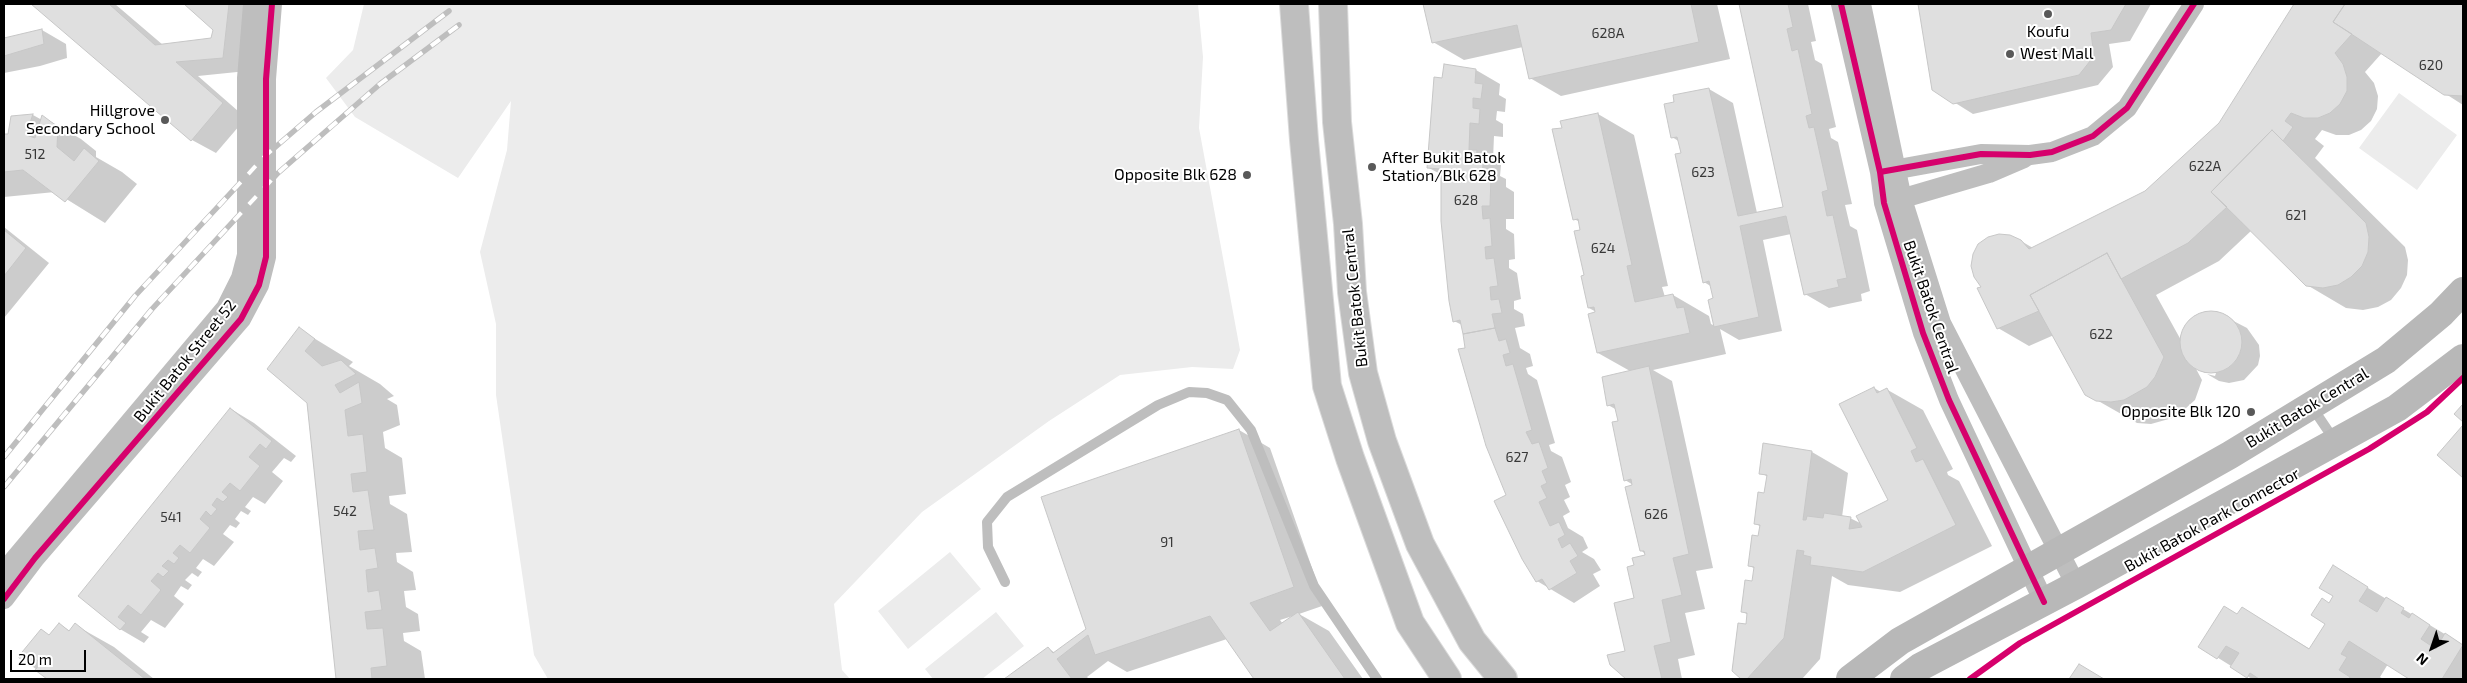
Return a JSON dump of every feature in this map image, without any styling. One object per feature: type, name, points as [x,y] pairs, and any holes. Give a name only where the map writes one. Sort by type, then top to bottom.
[{"type":"main road","points":[[1294,4],[1304,140],[1327,386],[1350,458],[1410,623],[1447,679]]},
{"type":"main road","name":"Bukit Batok Central","points":[[1333,4],[1338,122],[1348,224],[1352,292],[1362,373],[1382,441],[1420,544],[1472,641],[1503,679]]},
{"type":"main road","name":"Bukit Batok Central","points":[[1850,679],[1900,641],[2312,407],[2386,360],[2441,314],[2463,291]]},
{"type":"main road","points":[[1904,679],[1920,667],[2076,585],[2397,408],[2463,358]]},
{"type":"street","name":"Bukit Batok Street 52","points":[[4,572],[226,308],[241,278],[247,255],[247,78],[253,4]]},
{"type":"street","name":"Bukit Batok Street 52","points":[[4,599],[35,558],[241,319],[259,285],[266,257],[266,79],[272,4]]},
{"type":"street","name":"Bukit Batok Central","points":[[1841,4],[1888,170]]},
{"type":"street","name":"Bukit Batok Central","points":[[1861,4],[1893,201],[1926,342],[1949,400],[2044,602]]},
{"type":"street","points":[[1893,201],[1989,173],[2030,155],[2066,147],[2093,136],[2127,108],[2194,4]]},
{"type":"street","points":[[1888,170],[1944,162],[1981,154],[2030,155]]},
{"type":"street","name":"Bukit Batok Central","points":[[1893,201],[1941,323],[2076,585]]},
{"type":"lane","points":[[1005,582],[988,548],[988,522],[1007,497],[1158,405],[1189,392],[1207,393],[1227,400],[1251,430],[1314,586],[1377,679]]},
{"type":"lane","points":[[2312,407],[2335,441]]},
{"type":"shaded area","points":[[364,4],[1198,4],[1203,57],[1199,128],[1240,350],[1233,369],[1192,367],[1120,375],[1049,421],[922,512],[834,604],[842,670],[850,679],[548,679],[534,655],[496,395],[496,324],[480,252],[507,150],[511,101],[458,178],[355,117],[326,78],[353,50]]},
{"type":"shaded area","points":[[2399,93],[2457,135],[2417,190],[2359,148]]},
{"type":"shaded area","points":[[950,552],[981,589],[908,649],[878,611]]},
{"type":"shaded area","points":[[996,612],[1024,646],[982,679],[933,679],[925,669]]},
{"type":"building","points":[[31,4],[109,4],[155,45],[211,38],[213,30],[184,4],[229,4],[223,58],[176,62],[223,103],[191,141]]},
{"type":"building","points":[[1423,4],[1691,4],[1699,42],[1529,79],[1517,25],[1432,43]]},
{"type":"building","points":[[1739,4],[1788,4],[1793,27],[1787,29],[1792,51],[1798,49],[1812,114],[1806,116],[1809,128],[1814,127],[1828,190],[1822,192],[1827,216],[1833,215],[1847,278],[1837,280],[1839,287],[1804,295],[1786,216],[1740,226],[1759,317],[1714,327],[1708,300],[1713,298],[1709,281],[1703,283],[1675,154],[1681,153],[1677,137],[1671,138],[1664,104],[1674,102],[1673,95],[1709,88],[1738,216],[1783,207]]},
{"type":"building","name":"West Mall","points":[[1918,4],[2126,4],[2111,30],[2091,33],[2094,56],[2079,75],[1953,104],[1932,90]]},
{"type":"building","points":[[2294,4],[2345,4],[2333,22],[2352,34],[2335,53],[2343,64],[2347,77],[2347,91],[2340,104],[2330,113],[2318,118],[2304,118],[2291,113],[2285,121],[2293,127],[2283,141],[2272,130],[2211,192],[2227,207],[2188,243],[2121,279],[2107,253],[2030,295],[2039,311],[1997,329],[1977,288],[1981,287],[1974,277],[1971,266],[1973,254],[1978,244],[1988,237],[1999,234],[2010,235],[2021,240],[2029,249],[2145,191],[2219,123]]},
{"type":"building","points":[[2345,4],[2463,4],[2463,96],[2444,95],[2333,22]]},
{"type":"building","points":[[42,29],[44,44],[4,56],[4,38]]},
{"type":"building","points":[[1444,64],[1476,69],[1475,83],[1483,84],[1481,99],[1473,98],[1473,108],[1480,109],[1479,124],[1470,123],[1469,150],[1477,150],[1476,164],[1483,164],[1482,178],[1491,177],[1490,206],[1482,206],[1483,219],[1490,218],[1492,246],[1485,247],[1486,259],[1494,258],[1498,286],[1490,287],[1491,300],[1499,299],[1502,313],[1492,314],[1495,328],[1463,334],[1460,320],[1453,322],[1449,301],[1441,221],[1441,169],[1427,168],[1434,77],[1442,78]]},
{"type":"building","points":[[1598,113],[1632,265],[1627,266],[1635,302],[1673,294],[1677,308],[1684,307],[1690,333],[1597,353],[1588,314],[1595,312],[1594,307],[1588,308],[1581,276],[1584,275],[1574,231],[1580,230],[1578,219],[1573,220],[1552,129],[1562,128],[1560,121]]},
{"type":"building","points":[[33,114],[26,135],[35,138],[42,115],[58,127],[57,147],[74,161],[84,148],[99,161],[65,202],[23,170],[4,172],[4,134],[8,134],[11,116]]},
{"type":"building","points":[[2272,130],[2366,223],[2369,237],[2368,252],[2362,266],[2351,277],[2338,285],[2323,288],[2306,286],[2211,192]]},
{"type":"building","points":[[4,230],[26,248],[4,276]]},
{"type":"building","points":[[2107,253],[2164,357],[2155,377],[2147,387],[2124,400],[2111,402],[2096,401],[2085,395],[2030,295]]},
{"type":"building","points":[[2211,311],[2228,316],[2233,320],[2237,325],[2242,342],[2237,359],[2233,364],[2228,368],[2211,373],[2194,368],[2189,364],[2185,359],[2180,342],[2185,325],[2189,320],[2194,316]]},
{"type":"building","points":[[299,327],[315,339],[305,351],[322,366],[341,360],[356,374],[335,385],[340,393],[359,382],[362,403],[345,410],[348,436],[363,434],[367,472],[351,474],[353,492],[368,490],[374,530],[358,531],[360,550],[375,548],[378,568],[366,570],[368,592],[379,590],[382,610],[365,612],[367,629],[383,628],[387,666],[371,668],[372,679],[336,679],[307,403],[267,369]]},
{"type":"building","points":[[1495,328],[1499,341],[1506,339],[1510,353],[1503,355],[1506,366],[1513,364],[1532,430],[1526,432],[1532,444],[1539,442],[1548,468],[1542,471],[1547,483],[1541,486],[1547,498],[1539,502],[1550,526],[1559,522],[1565,535],[1558,539],[1562,548],[1570,543],[1578,556],[1570,561],[1577,573],[1549,590],[1542,579],[1536,582],[1522,559],[1494,501],[1506,495],[1486,446],[1458,349],[1465,348],[1463,334]]},
{"type":"building","points":[[1649,366],[1689,554],[1673,558],[1682,595],[1662,600],[1671,642],[1654,646],[1662,679],[1626,679],[1610,665],[1607,655],[1625,651],[1614,603],[1634,598],[1627,567],[1634,565],[1632,558],[1645,555],[1644,551],[1640,551],[1625,487],[1632,485],[1631,479],[1624,481],[1612,422],[1618,421],[1614,404],[1607,406],[1602,377]]},
{"type":"building","points":[[1874,387],[1877,393],[1887,388],[1917,448],[1911,451],[1916,462],[1923,459],[1956,525],[1863,572],[1810,565],[1811,557],[1803,555],[1804,551],[1797,550],[1784,638],[1747,679],[1741,679],[1732,671],[1738,623],[1746,624],[1747,613],[1741,612],[1745,580],[1752,581],[1754,567],[1748,566],[1752,535],[1758,536],[1760,525],[1754,524],[1758,492],[1764,493],[1767,475],[1759,474],[1763,443],[1812,451],[1803,520],[1806,520],[1807,516],[1823,518],[1824,513],[1851,517],[1849,529],[1862,527],[1856,516],[1888,500],[1839,404]]},
{"type":"building","points":[[2463,404],[2463,422],[2454,414]]},
{"type":"building","points":[[230,408],[272,441],[266,449],[260,444],[249,457],[260,466],[240,491],[230,483],[222,492],[228,497],[223,502],[217,498],[212,505],[217,509],[211,516],[206,511],[200,519],[210,528],[190,553],[180,545],[173,553],[179,558],[174,564],[168,560],[162,566],[169,571],[163,577],[158,573],[151,581],[161,590],[141,615],[128,605],[118,617],[126,623],[120,630],[78,596]]},
{"type":"building","points":[[2463,425],[2463,478],[2437,455]]},
{"type":"building","points":[[1239,429],[1294,587],[1250,603],[1270,631],[1298,612],[1345,679],[1254,679],[1210,616],[1095,655],[1088,635],[1057,659],[1072,679],[1004,679],[1048,647],[1053,653],[1086,629],[1041,497]]},
{"type":"building","points":[[2333,565],[2368,587],[2359,601],[2377,612],[2386,597],[2404,608],[2401,613],[2409,618],[2412,613],[2430,625],[2421,639],[2436,649],[2445,633],[2463,645],[2442,679],[2409,679],[2349,641],[2341,654],[2347,657],[2339,670],[2350,677],[2349,679],[2259,679],[2250,673],[2247,678],[2230,667],[2239,653],[2226,646],[2217,659],[2198,647],[2224,606],[2237,614],[2242,607],[2309,649],[2325,624],[2311,615],[2322,598],[2329,603],[2333,596],[2319,588]]},
{"type":"building","points":[[59,623],[69,631],[75,623],[145,679],[47,679],[35,670],[41,663],[33,657],[27,664],[18,657],[41,629],[49,635]]},
{"type":"building","points":[[2079,664],[2104,679],[2069,679]]},
{"type":"railway","points":[[4,457],[135,296],[265,156],[316,112],[449,11]]},
{"type":"railway","points":[[4,487],[152,309],[278,173],[380,84],[459,25]]},
{"type":"cycle path","points":[[4,599],[35,558],[241,319],[259,285],[266,257],[266,79],[272,4]]},
{"type":"cycle path","points":[[1841,4],[1880,172],[1884,203],[1923,333],[1949,400],[2044,602]]},
{"type":"cycle path","points":[[1880,172],[1981,154],[2030,155],[2052,152],[2093,136],[2127,108],[2194,4]]},
{"type":"cycle path","name":"Bukit Batok Park Connector","points":[[1970,679],[2020,643],[2369,449],[2427,412],[2463,378]]},
{"type":"place","name":"Koufu","points":[[2048,14]]},
{"type":"place","name":"West Mall","points":[[2010,54]]},
{"type":"place","name":"Hillgrove Secondary School","points":[[165,120]]},
{"type":"place","name":"After Bukit Batok Station/Blk 628","points":[[1372,167]]},
{"type":"place","name":"Opposite Blk 628","points":[[1247,175]]},
{"type":"place","name":"Opposite Blk 120","points":[[2251,412]]}]
